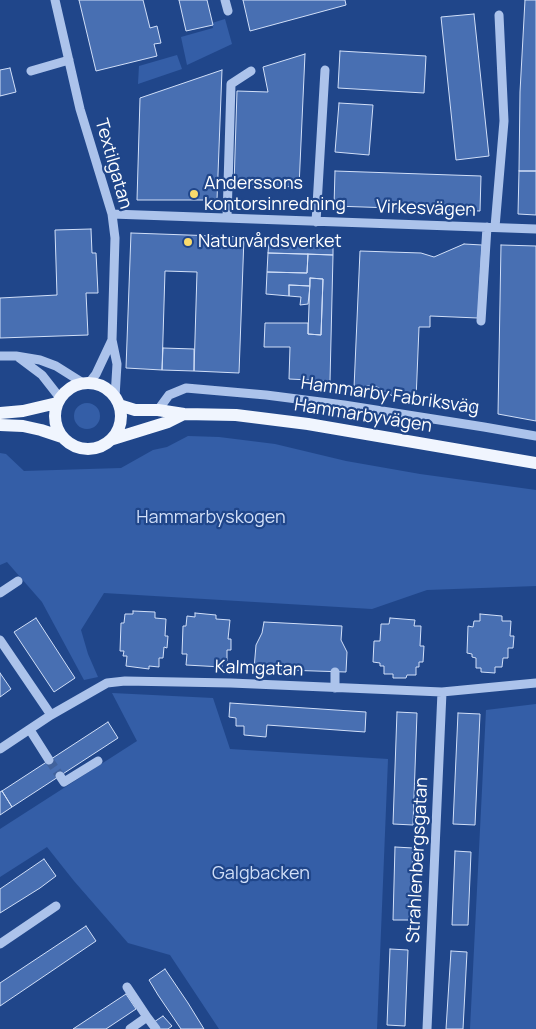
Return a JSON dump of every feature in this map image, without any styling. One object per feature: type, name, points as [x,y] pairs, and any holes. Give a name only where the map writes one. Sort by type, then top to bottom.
[{"type":"main road","points":[[0,413],[23,411],[59,400],[74,386],[86,383]]},
{"type":"main road","name":"Hammarbyvägen","points":[[86,383],[99,385],[108,390],[117,401],[135,410],[158,410],[184,414],[236,415],[308,424],[536,463]]},
{"type":"main road","points":[[59,400],[55,411],[55,420],[62,437]]},
{"type":"main road","points":[[113,438],[121,423],[117,401]]},
{"type":"main road","name":"Hammarbyvägen","points":[[0,425],[23,426],[40,430],[62,437],[69,444],[87,450],[97,449],[106,445],[113,438],[168,422],[184,414]]},
{"type":"street","name":"Textilgatan","points":[[54,0],[80,109],[112,214],[115,238],[112,340],[117,364],[117,401]]},
{"type":"street","points":[[225,0],[228,12]]},
{"type":"street","points":[[481,321],[504,121],[499,16]]},
{"type":"street","points":[[31,70],[69,60]]},
{"type":"street","points":[[227,218],[231,84],[251,70]]},
{"type":"street","points":[[316,222],[325,70]]},
{"type":"street","name":"Virkesvägen","points":[[112,214],[536,229]]},
{"type":"street","name":"Textilgatan","points":[[86,383],[96,374],[112,340]]},
{"type":"street","points":[[0,356],[16,356],[40,360],[56,366],[86,383]]},
{"type":"street","points":[[16,356],[42,375],[59,400]]},
{"type":"street","name":"Hammarby Fabriksväg","points":[[158,410],[169,395],[186,388],[266,395],[344,405],[484,426],[536,436]]},
{"type":"street","points":[[0,593],[18,582]]},
{"type":"street","points":[[0,640],[51,715]]},
{"type":"street","points":[[335,672],[335,688]]},
{"type":"street","name":"Kalmgatan","points":[[0,750],[51,715],[107,683],[125,681],[442,692],[536,683]]},
{"type":"street","name":"Strahlenbergsgatan","points":[[427,1029],[442,692]]},
{"type":"street","points":[[30,730],[49,760]]},
{"type":"street","points":[[60,776],[64,782],[98,761]]},
{"type":"street","points":[[0,944],[56,906]]},
{"type":"street","points":[[127,987],[156,1029]]},
{"type":"street","points":[[130,1029],[147,1017]]},
{"type":"green space","points":[[225,19],[232,44],[187,65],[181,37],[213,28],[212,23]]},
{"type":"green space","points":[[177,55],[182,69],[138,84],[139,66]]},
{"type":"green space","points":[[87,403],[96,407],[100,416],[96,425],[87,429],[78,425],[74,416],[78,407]]},
{"type":"green space","name":"Hammarbyskogen","points":[[188,436],[219,437],[275,444],[346,461],[420,474],[536,490],[536,586],[427,590],[372,609],[104,593],[81,630],[88,654],[98,677],[84,680],[42,602],[7,562],[0,565],[0,453],[6,454],[24,471],[121,468],[153,450],[167,447]]},
{"type":"green space","name":"Galgbacken","points":[[112,693],[213,698],[230,749],[388,759],[377,1029],[219,1029],[170,955],[128,943],[47,847],[0,877],[0,829],[137,741]]},
{"type":"green space","points":[[536,704],[536,1029],[470,1029],[486,710]]},
{"type":"building","points":[[79,0],[143,0],[150,28],[157,26],[161,43],[154,44],[157,56],[96,71]]},
{"type":"building","points":[[179,0],[207,0],[213,25],[186,31]]},
{"type":"building","points":[[243,0],[345,0],[346,5],[250,31]]},
{"type":"building","points":[[525,0],[536,0],[536,171],[519,171],[520,92]]},
{"type":"building","points":[[474,14],[489,156],[456,160],[441,17]]},
{"type":"building","points":[[340,51],[426,56],[424,93],[338,88]]},
{"type":"building","points":[[305,54],[299,187],[234,185],[237,91],[268,92],[263,67]]},
{"type":"building","points":[[10,68],[16,92],[0,96],[0,70]]},
{"type":"building","points":[[222,70],[217,200],[137,200],[140,98]]},
{"type":"building","points":[[339,103],[373,105],[369,155],[335,152]]},
{"type":"building","points":[[335,171],[481,176],[480,211],[334,206]]},
{"type":"building","points":[[519,171],[536,171],[536,215],[518,214]]},
{"type":"building","points":[[91,229],[92,253],[96,253],[98,293],[86,293],[88,335],[0,338],[0,298],[57,295],[55,230]]},
{"type":"building","points":[[131,233],[244,237],[239,373],[194,371],[197,272],[165,271],[162,370],[126,368]]},
{"type":"building","points":[[269,239],[333,242],[333,255],[268,253]]},
{"type":"building","points":[[464,244],[482,245],[478,318],[430,316],[430,327],[419,327],[416,400],[396,398],[377,387],[354,388],[360,251],[421,253],[434,257]]},
{"type":"building","points":[[501,245],[536,246],[536,421],[498,414]]},
{"type":"building","points":[[268,253],[308,254],[307,273],[267,272]]},
{"type":"building","points":[[308,254],[333,255],[330,381],[289,379],[290,347],[264,347],[265,323],[308,323],[308,334],[321,335],[323,279],[310,278],[310,286],[289,285],[289,296],[266,294],[267,272],[307,273]]},
{"type":"building","points":[[310,278],[323,279],[321,335],[308,334]]},
{"type":"building","points":[[289,285],[310,286],[308,304],[300,305],[301,297],[289,296]]},
{"type":"building","points":[[163,348],[194,349],[194,371],[162,370]]},
{"type":"building","points":[[466,402],[474,403],[473,410],[465,409]]},
{"type":"building","points":[[133,611],[155,612],[155,618],[166,619],[165,636],[168,636],[167,648],[164,647],[163,658],[159,658],[159,667],[149,666],[149,669],[126,666],[127,656],[123,656],[124,651],[120,651],[121,623],[124,623],[125,614],[133,614]]},
{"type":"building","points":[[195,613],[216,615],[216,619],[230,620],[228,639],[231,639],[231,650],[227,650],[227,661],[223,660],[222,667],[186,665],[187,654],[182,654],[183,626],[186,626],[187,616],[195,617]]},
{"type":"building","points":[[480,614],[502,616],[502,621],[511,621],[510,636],[514,636],[513,648],[508,648],[508,658],[503,658],[502,667],[495,667],[495,673],[481,672],[481,668],[476,668],[476,658],[472,657],[472,654],[467,653],[468,626],[473,627],[474,621],[480,621]]},
{"type":"building","points":[[36,618],[75,678],[54,692],[14,632]]},
{"type":"building","points":[[390,618],[415,620],[414,626],[421,626],[420,646],[424,646],[423,662],[419,662],[419,667],[416,667],[416,675],[407,675],[406,678],[393,678],[393,674],[384,674],[384,666],[373,662],[374,641],[380,641],[381,624],[389,624]]},
{"type":"building","points":[[264,622],[342,626],[341,640],[347,652],[346,672],[254,669],[256,645],[262,633]]},
{"type":"building","points":[[0,673],[11,689],[0,697]]},
{"type":"building","points":[[230,703],[366,712],[365,732],[267,725],[266,737],[244,735],[244,726],[236,726],[236,718],[229,717]]},
{"type":"building","points":[[397,712],[417,713],[413,825],[393,824]]},
{"type":"building","points":[[458,713],[480,714],[475,825],[453,824]]},
{"type":"building","points":[[108,722],[118,738],[12,807],[2,791]]},
{"type":"building","points":[[2,791],[12,807],[0,815],[0,792]]},
{"type":"building","points":[[395,847],[413,848],[411,920],[393,920]]},
{"type":"building","points":[[455,851],[471,852],[468,925],[452,925]]},
{"type":"building","points":[[44,859],[56,876],[0,913],[0,889]]},
{"type":"building","points":[[86,926],[96,941],[0,1006],[0,983]]},
{"type":"building","points":[[390,949],[408,950],[405,1026],[387,1025]]},
{"type":"building","points":[[451,951],[467,952],[463,1029],[446,1029]]},
{"type":"building","points":[[165,969],[204,1029],[181,1029],[158,995],[149,980]]},
{"type":"building","points":[[126,994],[136,1009],[106,1029],[73,1029]]},
{"type":"building","points":[[163,1016],[172,1026],[168,1029],[159,1029],[154,1022]]},
{"type":"tunnel","points":[[49,760],[60,776]]},
{"type":"place","name":"Anderssons kontorsinredning","points":[[194,194]]},
{"type":"place","name":"Naturvårdsverket","points":[[188,242]]}]
